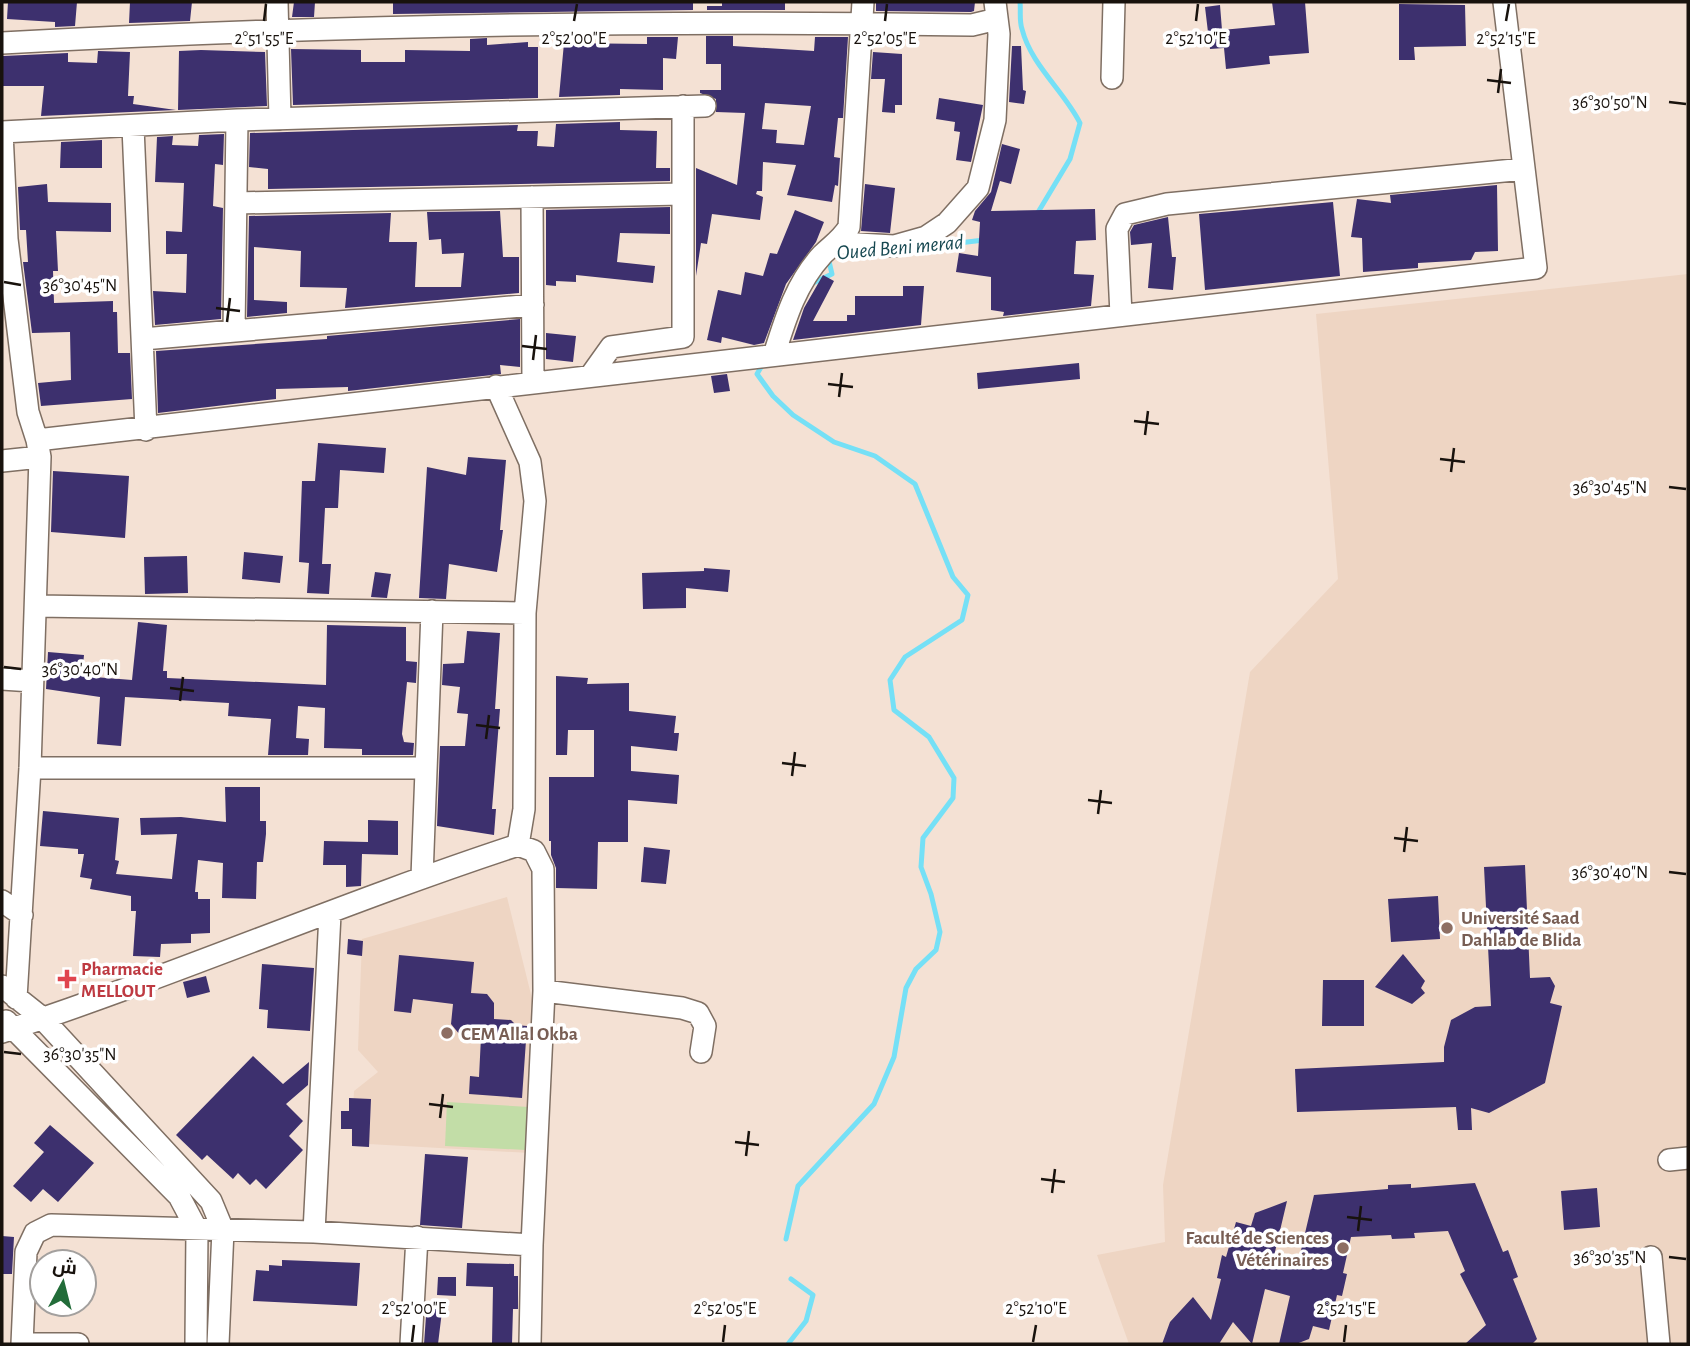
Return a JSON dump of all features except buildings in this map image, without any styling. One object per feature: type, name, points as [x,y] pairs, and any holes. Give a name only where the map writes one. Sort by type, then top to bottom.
[{"type":"street","points":[[277,2],[280,119]]},
{"type":"street","points":[[774,355],[791,302],[823,255],[839,243],[849,227],[863,2]]},
{"type":"street","points":[[1112,78],[1114,2]]},
{"type":"street","points":[[2,461],[38,449],[146,430],[496,386],[1536,268],[1504,2]]},
{"type":"street","points":[[2,43],[278,31],[661,22],[972,25],[996,10],[999,34],[995,120],[978,188],[947,223],[926,237],[894,246],[839,243]]},
{"type":"street","points":[[591,375],[611,347],[682,337],[683,106]]},
{"type":"street","points":[[218,1344],[223,1230],[211,1201],[41,1017],[9,992],[22,915],[30,768],[38,449],[28,412],[4,239],[2,132],[237,120],[705,106]]},
{"type":"street","points":[[234,331],[237,120]]},
{"type":"street","points":[[133,127],[146,430]]},
{"type":"street","points":[[1121,315],[1117,229],[1125,214],[1167,204],[1524,169]]},
{"type":"street","points":[[236,203],[682,194]]},
{"type":"street","points":[[532,197],[533,382]]},
{"type":"street","points":[[142,339],[533,305]]},
{"type":"street","points":[[496,386],[530,462],[535,501],[525,613],[524,809],[518,845]]},
{"type":"street","points":[[36,606],[525,613]]},
{"type":"street","points":[[422,877],[432,611]]},
{"type":"street","points":[[2,679],[32,681]]},
{"type":"street","points":[[30,768],[426,768]]},
{"type":"street","points":[[6,1026],[41,1017],[330,914],[422,877],[518,845],[534,852],[543,870],[544,991],[530,1344]]},
{"type":"street","points":[[2,901],[22,915]]},
{"type":"street","points":[[314,1231],[330,914]]},
{"type":"street","points":[[544,991],[682,1008],[698,1013],[705,1026],[701,1052]]},
{"type":"street","points":[[6,1026],[179,1196],[197,1230],[196,1344]]},
{"type":"street","points":[[78,1344],[22,1344],[26,1252],[35,1233],[51,1225],[314,1231],[532,1245]]},
{"type":"street","points":[[411,1344],[416,1237]]},
{"type":"street","points":[[1651,1257],[1659,1344]]},
{"type":"shaded area","name":"Université Saad Dahlab de Blida","points":[[1688,274],[1688,1344],[1129,1344],[1097,1255],[1165,1242],[1163,1185],[1250,672],[1338,579],[1316,314]]},
{"type":"shaded area","name":"CEM Allal Okba","points":[[507,897],[536,1015],[530,1153],[351,1143],[354,1091],[378,1072],[358,1050],[362,939]]},
{"type":"green space","points":[[447,1102],[529,1107],[526,1150],[445,1146]]},
{"type":"waterway","name":"Oued Beni merad","points":[[1020,2],[1021,26],[1026,42],[1080,123],[1070,159],[1037,214]]},
{"type":"waterway","name":"Oued Beni merad","points":[[925,247],[984,240]]},
{"type":"waterway","name":"Oued Beni merad","points":[[809,285],[832,274],[828,257]]},
{"type":"waterway","name":"Oued Beni merad","points":[[764,362],[757,374],[773,396],[793,415],[834,442],[875,456],[915,484],[953,577],[968,595],[962,620],[905,657],[890,680],[894,710],[929,737],[954,778],[953,798],[923,838],[921,867],[940,932],[936,950],[916,969],[906,988],[894,1057],[874,1104],[798,1186],[786,1239]]},
{"type":"waterway","points":[[788,1344],[806,1321],[813,1295],[791,1279]]},
{"type":"place","name":"Université Saad Dahlab de Blida","points":[[1447,928]]},
{"type":"place","name":"Pharmacie MELLOUT","points":[[67,979]]},
{"type":"place","name":"CEM Allal Okba","points":[[447,1033]]},
{"type":"place","name":"Faculté de Sciences Vétérinaires","points":[[1343,1248]]}]
